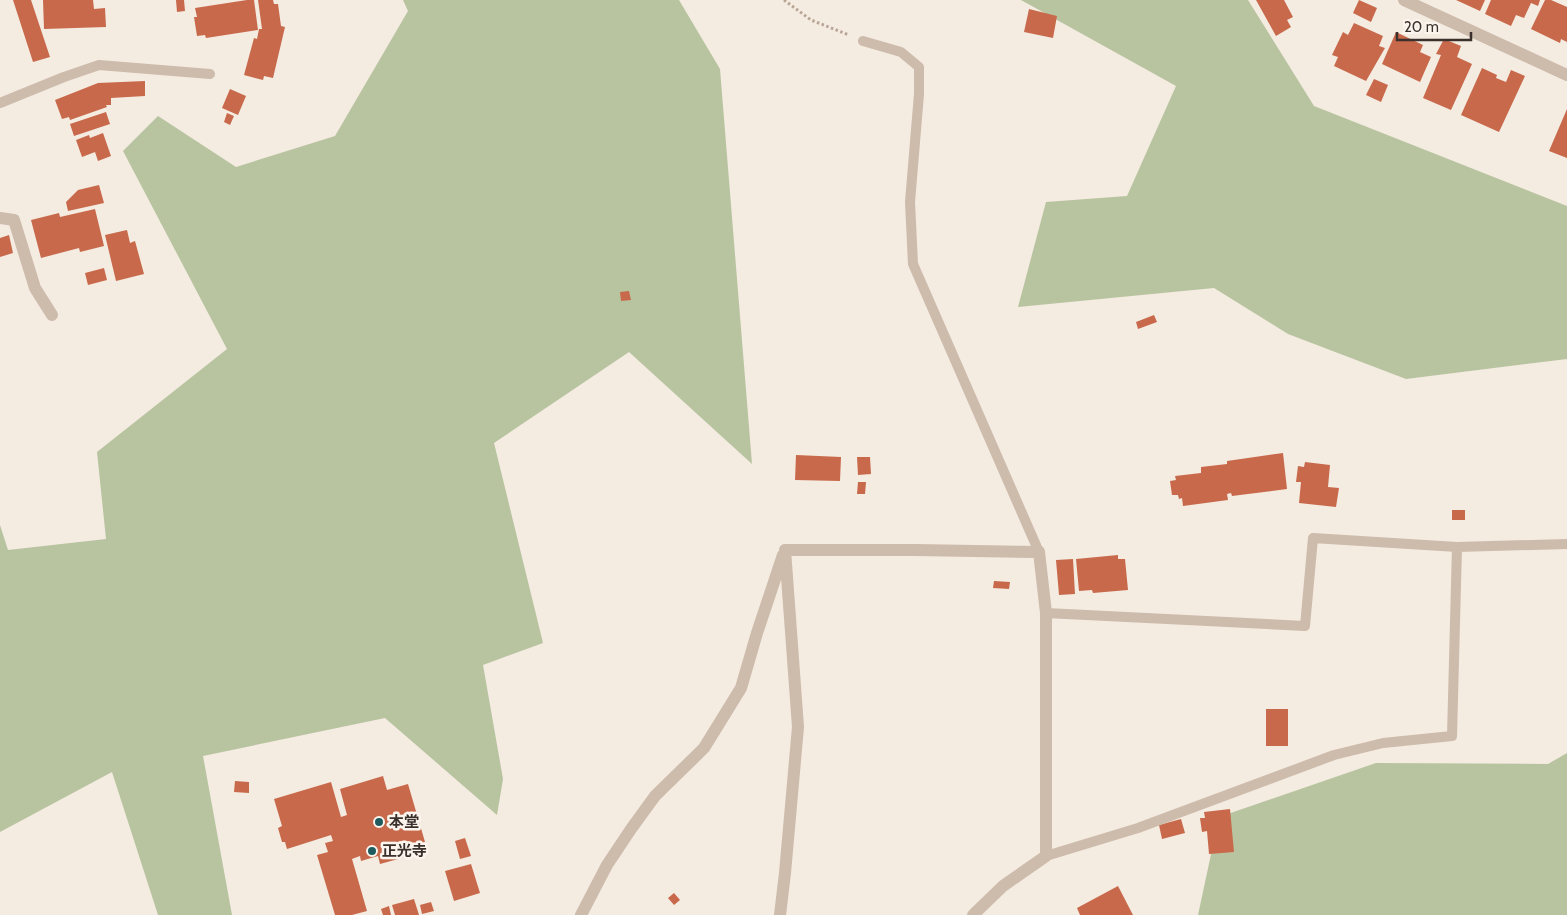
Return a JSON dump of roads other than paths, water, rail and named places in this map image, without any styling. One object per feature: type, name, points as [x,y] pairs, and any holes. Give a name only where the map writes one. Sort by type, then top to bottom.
[{"type":"street","points":[[1404,0],[1567,75]]},
{"type":"street","points":[[0,218],[14,220],[36,288],[52,315]]},
{"type":"street","points":[[785,550],[1039,552],[1046,613],[1046,856],[1003,886],[973,915]]},
{"type":"street","points":[[581,915],[607,865],[630,829],[655,796],[704,748],[741,688],[785,550]]},
{"type":"street","points":[[780,915],[798,727],[785,550]]},
{"type":"lane","points":[[862,41],[901,52],[919,67],[919,94],[910,202],[913,264],[1039,552]]},
{"type":"lane","points":[[0,103],[99,65],[210,74]]},
{"type":"lane","points":[[1046,613],[1305,626],[1313,538],[1457,547],[1567,544]]},
{"type":"lane","points":[[1046,856],[1138,828],[1334,755],[1383,743],[1452,736],[1457,547]]},
{"type":"place","name":"本堂","points":[[379,822]]},
{"type":"place","name":"正光寺","points":[[372,851]]}]
